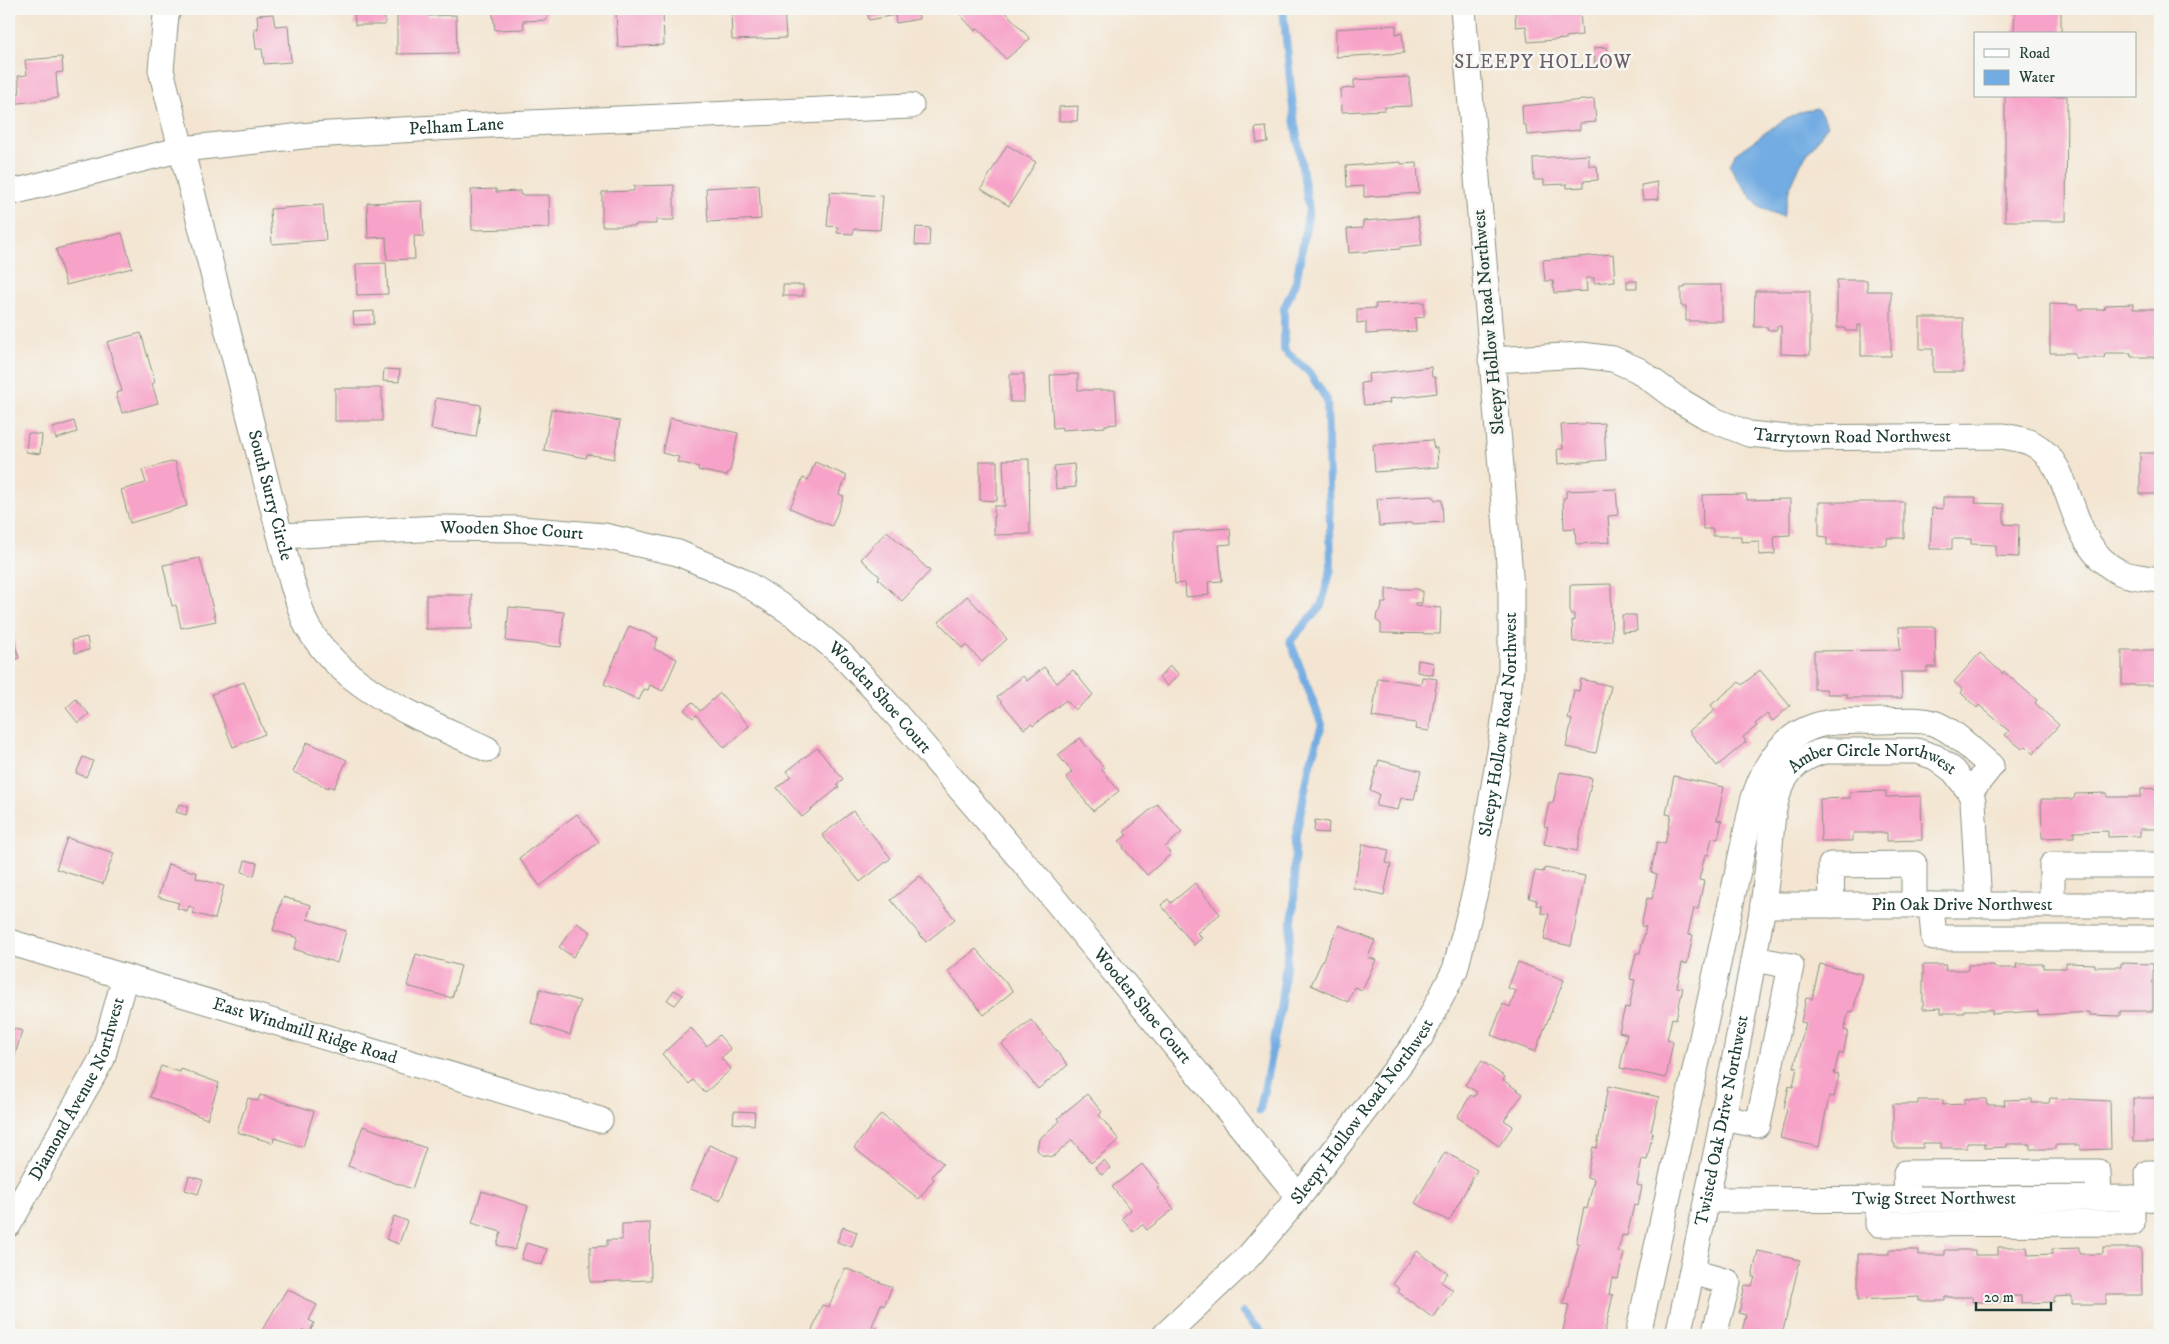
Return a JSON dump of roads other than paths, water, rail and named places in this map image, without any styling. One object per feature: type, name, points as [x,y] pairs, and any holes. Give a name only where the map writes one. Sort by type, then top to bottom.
[{"type":"street","name":"South Surry Circle","points":[[169,9],[166,15],[161,70],[293,586],[307,625],[334,663],[377,696],[487,749]]},
{"type":"street","name":"Sleepy Hollow Road Northwest","points":[[1165,1335],[1249,1256],[1299,1197],[1421,1036],[1454,970],[1477,884],[1500,751],[1511,669],[1511,588],[1463,9]]},
{"type":"street","name":"Pelham Lane","points":[[9,193],[182,149],[322,134],[911,106]]},
{"type":"street","name":"Tarrytown Road Northwest","points":[[1492,360],[1582,355],[1613,359],[1638,370],[1677,398],[1711,419],[1749,434],[1788,438],[2003,436],[2033,444],[2051,459],[2063,482],[2082,533],[2095,555],[2120,572],[2160,580]]},
{"type":"street","name":"Wooden Shoe Court","points":[[281,536],[440,528],[522,529],[604,536],[678,553],[739,579],[794,615],[818,634],[840,653],[878,693],[1042,884],[1299,1197]]},
{"type":"street","points":[[1638,1335],[1689,1100],[1766,796],[1764,771],[1777,751],[1797,734],[1814,726],[1837,722],[1918,721],[1933,723],[1944,728],[1991,766],[1970,792]]},
{"type":"street","points":[[1924,753],[1933,723]]},
{"type":"street","points":[[1814,726],[1824,751]]},
{"type":"street","name":"Amber Circle Northwest","points":[[1763,905],[1766,796],[1801,761],[1811,754],[1824,751],[1924,753],[1935,757],[1954,771],[1970,792],[1974,809],[1979,905]]},
{"type":"street","points":[[1832,905],[1831,865],[1914,864],[1923,905],[1934,938],[2160,938]]},
{"type":"street","points":[[2052,905],[2052,865],[2160,865]]},
{"type":"street","name":"Pin Oak Drive Northwest","points":[[1763,905],[2160,905]]},
{"type":"street","name":"Twisted Oak Drive Northwest","points":[[1678,1335],[1708,1200],[1763,905]]},
{"type":"street","name":"East Windmill Ridge Road","points":[[9,942],[600,1120]]},
{"type":"street","points":[[1689,1100],[1758,1125],[1790,966],[1754,959]]},
{"type":"street","name":"Diamond Avenue Northwest","points":[[9,1224],[102,1059],[125,977]]},
{"type":"street","points":[[2024,1172],[2024,1198]]},
{"type":"street","points":[[1907,1199],[1906,1173],[2024,1172],[2098,1172],[2099,1198]]},
{"type":"street","points":[[1878,1199],[1878,1224],[2132,1223],[2147,1198],[2148,1173],[2160,1173]]},
{"type":"street","points":[[1988,1198],[1988,1224]]},
{"type":"street","name":"Twig Street Northwest","points":[[1708,1200],[2147,1198]]},
{"type":"street","points":[[1692,1272],[1728,1282],[1714,1335]]},
{"type":"water","points":[[1817,108],[1828,125],[1801,163],[1789,190],[1783,217],[1759,207],[1735,176],[1730,165],[1735,154],[1782,121],[1801,112]]},
{"type":"waterway","points":[[1260,1110],[1279,1016],[1294,906],[1295,841],[1310,764],[1322,725],[1290,641],[1321,606],[1331,569],[1327,400],[1310,373],[1284,350],[1284,308],[1296,282],[1309,210],[1294,118],[1283,9]]},
{"type":"waterway","points":[[1243,1313],[1265,1335]]},
{"type":"district","name":"SLEEPY HOLLOW","points":[[1543,62]]}]
